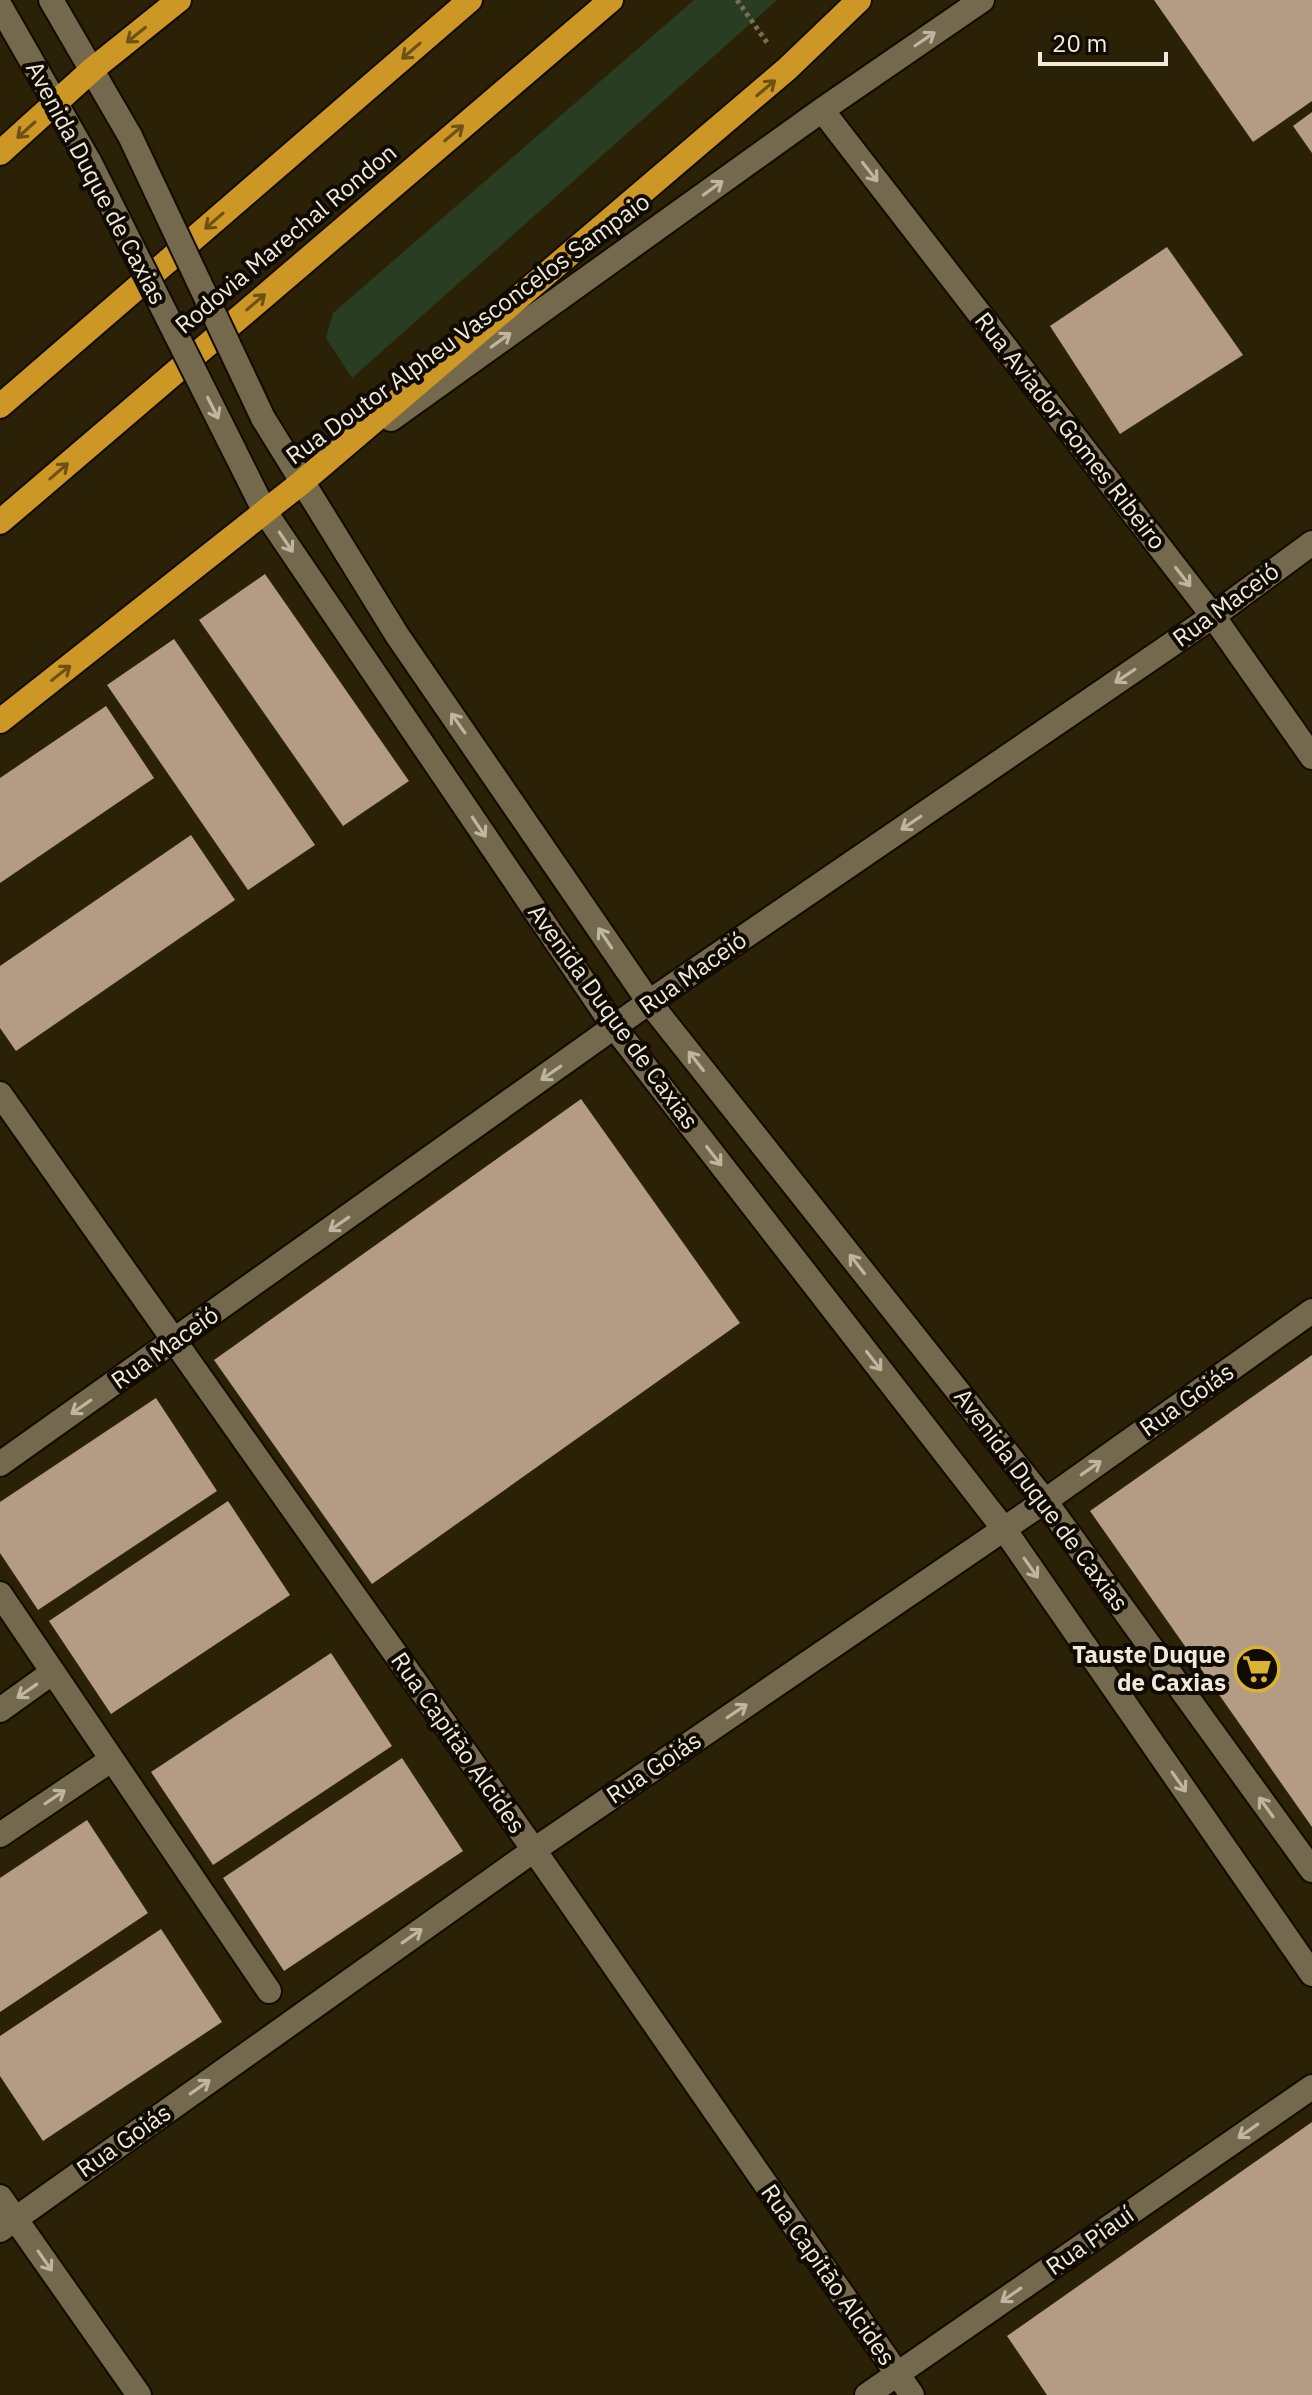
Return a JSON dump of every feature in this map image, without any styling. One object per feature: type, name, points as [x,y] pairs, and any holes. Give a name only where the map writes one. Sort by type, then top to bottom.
[{"type":"highway","points":[[0,153],[93,69],[179,0]]},
{"type":"highway","points":[[0,406],[470,0]]},
{"type":"highway","name":"Rodovia Marechal Rondon","points":[[0,522],[611,0]]},
{"type":"highway","points":[[301,483],[787,69],[859,0]]},
{"type":"highway","name":"Rua Doutor Alpheu Vasconcelos Sampaio","points":[[0,721],[301,483]]},
{"type":"street","name":"Avenida Duque de Caxias","points":[[51,0],[130,136],[263,418],[397,635],[649,1002],[1045,1501],[1312,1870]]},
{"type":"street","name":"Rua Doutor Alpheu Vasconcelos Sampaio","points":[[301,483],[822,110],[982,0]]},
{"type":"street","name":"Avenida Duque de Caxias","points":[[0,6],[90,163],[265,512],[615,1028],[1004,1529],[1312,1974]]},
{"type":"street","name":"Rua Aviador Gomes Ribeiro","points":[[822,110],[1213,616],[1312,757]]},
{"type":"street","name":"Rua Maceió","points":[[0,1464],[649,1002],[1213,616],[1312,543]]},
{"type":"street","name":"Rua Capitão Alcides","points":[[0,1094],[534,1850],[912,2395]]},
{"type":"street","name":"Rua Goiás","points":[[8,2224],[534,1850],[1045,1501],[1312,1311]]},
{"type":"street","points":[[0,1594],[269,1991]]},
{"type":"street","points":[[0,1710],[53,1672]]},
{"type":"street","points":[[0,1835],[111,1760]]},
{"type":"street","name":"Rua Piauí","points":[[867,2395],[1312,2087]]},
{"type":"street","points":[[0,2197],[8,2224],[139,2395]]},
{"type":"path","points":[[737,0],[754,25]]},
{"type":"green space","points":[[694,0],[777,0],[352,378],[326,338],[333,313]]},
{"type":"building","points":[[1154,0],[1312,0],[1312,101],[1253,142]]},
{"type":"building","points":[[1312,112],[1312,153],[1293,126]]},
{"type":"building","points":[[1167,247],[1243,355],[1120,434],[1050,326]]},
{"type":"building","points":[[265,574],[409,781],[343,826],[199,620]]},
{"type":"building","points":[[174,639],[315,845],[248,890],[107,685]]},
{"type":"building","points":[[106,706],[154,778],[0,883],[0,778]]},
{"type":"building","points":[[191,835],[235,900],[16,1051],[0,1028],[0,966]]},
{"type":"building","points":[[581,1099],[740,1323],[372,1584],[214,1360]]},
{"type":"building","name":"Tauste Duque de Caxias","points":[[1312,1355],[1312,1827],[1090,1511]]},
{"type":"building","points":[[156,1398],[217,1491],[38,1610],[0,1553],[0,1502]]},
{"type":"building","points":[[228,1501],[290,1595],[111,1714],[49,1621]]},
{"type":"building","points":[[331,1653],[392,1746],[213,1865],[151,1772]]},
{"type":"building","points":[[402,1758],[463,1851],[284,1971],[223,1878]]},
{"type":"building","points":[[87,1820],[148,1913],[0,2012],[0,1878]]},
{"type":"building","points":[[161,1929],[222,2022],[43,2141],[0,2076],[0,2036]]},
{"type":"building","points":[[1312,2122],[1312,2395],[1047,2395],[1007,2336]]},
{"type":"place","name":"Tauste Duque de Caxias","points":[[1257,1669]]}]
